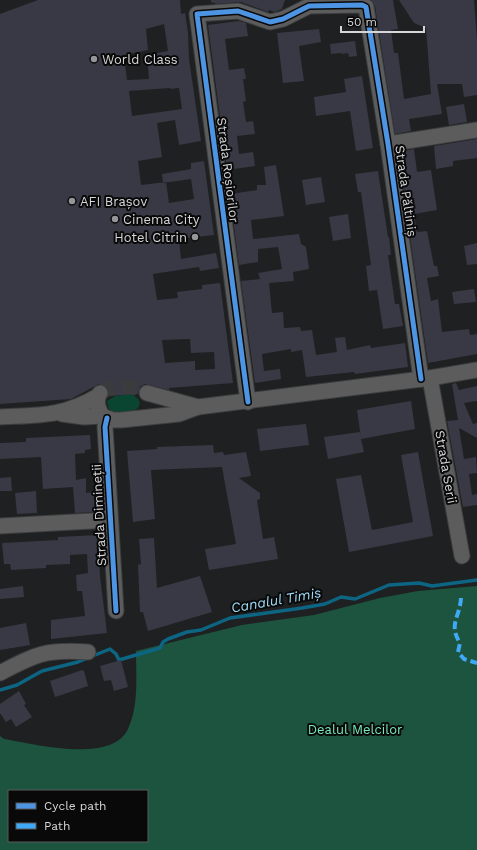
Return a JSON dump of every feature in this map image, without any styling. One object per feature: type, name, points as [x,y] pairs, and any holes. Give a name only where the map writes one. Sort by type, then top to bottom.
[{"type":"street","name":"Strada Roșiorilor","points":[[248,402],[197,14],[238,11],[270,22],[283,19],[309,6],[362,5],[366,7]]},
{"type":"street","name":"Strada Păltiniș","points":[[366,7],[426,378]]},
{"type":"street","points":[[388,144],[477,130]]},
{"type":"street","points":[[0,417],[59,414],[137,418],[179,414],[198,407],[248,402],[477,370]]},
{"type":"street","name":"Strada Serii","points":[[426,378],[462,556]]},
{"type":"street","points":[[137,418],[144,415],[150,405],[146,392],[198,407]]},
{"type":"street","name":"Strada Dimineții","points":[[59,414],[73,410],[99,395],[97,406],[105,417],[116,611]]},
{"type":"street","points":[[0,526],[110,520]]},
{"type":"street","points":[[0,673],[31,657],[46,652],[88,652]]},
{"type":"green space","points":[[131,394],[138,399],[140,403],[134,410],[128,413],[122,413],[109,409],[107,401],[115,396]]},
{"type":"green space","name":"Dealul Melcilor","points":[[477,586],[477,850],[0,850],[0,736],[4,739],[71,749],[90,749],[106,746],[119,740],[128,729],[132,720],[136,690],[136,651],[242,625],[314,615],[380,598],[418,591]]},
{"type":"building","name":"AFI Brașov","points":[[38,0],[180,0],[181,14],[185,13],[188,32],[189,59],[201,141],[179,145],[175,120],[157,123],[162,157],[138,161],[141,185],[163,182],[162,174],[191,169],[191,163],[204,161],[214,235],[179,239],[181,259],[216,253],[219,268],[200,271],[199,267],[153,274],[157,300],[178,298],[177,292],[202,289],[202,285],[220,283],[233,383],[169,388],[169,390],[145,384],[140,387],[138,394],[108,396],[107,388],[99,384],[71,399],[0,404],[0,14]],"holes":[[[164,24],[168,51],[147,55],[149,79],[127,80],[124,55],[148,50],[146,29]],[[179,88],[182,109],[132,116],[129,91]],[[191,179],[194,199],[169,203],[166,183]],[[190,339],[191,353],[214,352],[215,369],[195,370],[195,361],[165,363],[162,340]]]},
{"type":"building","points":[[211,0],[285,0],[282,9],[275,12],[269,10],[268,12],[241,2],[217,4],[211,2]]},
{"type":"building","points":[[371,0],[393,0],[398,29],[391,30],[394,53],[398,53],[404,99],[431,94],[426,28],[414,23],[399,0],[474,0],[477,40],[477,95],[464,97],[462,84],[437,84],[442,114],[409,119],[411,131],[395,134],[375,6]]},
{"type":"building","points":[[239,21],[246,23],[248,36],[225,39],[229,70],[244,68],[246,79],[243,79],[246,101],[243,102],[246,122],[253,121],[255,134],[237,136],[239,154],[253,152],[255,166],[227,170],[208,25]]},
{"type":"building","points":[[319,29],[321,42],[299,46],[304,81],[283,83],[277,33]]},
{"type":"building","points":[[355,41],[357,56],[349,57],[348,53],[331,54],[330,44]]},
{"type":"building","points":[[362,76],[373,148],[356,151],[350,111],[316,116],[314,97],[346,92],[344,79]]},
{"type":"building","points":[[464,104],[467,122],[449,125],[446,107]]},
{"type":"building","points":[[477,139],[477,158],[453,161],[453,166],[436,169],[434,146]]},
{"type":"building","points":[[414,149],[417,172],[431,170],[437,210],[414,214],[417,232],[427,231],[434,266],[437,266],[439,276],[427,278],[431,301],[438,299],[442,332],[469,329],[470,335],[477,334],[477,354],[428,363],[398,152]]},
{"type":"building","points":[[276,165],[284,216],[251,220],[253,239],[299,234],[301,244],[306,247],[309,269],[293,272],[294,281],[269,283],[272,313],[283,312],[284,328],[300,327],[301,331],[312,330],[316,355],[337,352],[335,338],[345,337],[347,350],[370,345],[371,348],[405,343],[408,367],[355,374],[354,372],[306,377],[302,350],[291,352],[291,349],[262,354],[264,371],[280,369],[281,379],[255,383],[241,281],[260,279],[258,273],[282,269],[278,247],[258,249],[258,262],[239,265],[230,194],[257,190],[257,185],[266,185],[264,167]]},
{"type":"building","points":[[378,171],[389,237],[391,255],[388,255],[395,304],[399,304],[403,326],[383,329],[377,290],[369,291],[366,266],[371,265],[361,192],[358,192],[355,174]]},
{"type":"building","points":[[321,177],[325,202],[306,205],[302,180]]},
{"type":"building","points":[[348,214],[351,238],[333,241],[329,217]]},
{"type":"building","points":[[477,243],[477,264],[467,265],[464,246]]},
{"type":"building","points":[[474,289],[476,302],[454,304],[452,292]]},
{"type":"building","points":[[456,383],[459,390],[477,386],[477,401],[464,403],[473,424],[477,423],[477,438],[459,428],[464,459],[476,457],[477,473],[469,474],[472,495],[477,494],[477,505],[463,507],[447,421],[458,420],[452,384]]},
{"type":"building","points":[[411,401],[415,429],[361,439],[364,452],[328,459],[324,437],[360,432],[361,438],[357,410]]},
{"type":"building","points":[[306,424],[309,445],[260,451],[257,429]]},
{"type":"building","points":[[90,435],[91,449],[85,450],[85,453],[75,454],[76,480],[86,478],[86,493],[94,492],[96,512],[75,513],[73,487],[43,489],[41,457],[0,459],[0,443],[26,442],[26,438]]},
{"type":"building","points":[[213,445],[214,453],[223,452],[224,455],[246,452],[251,476],[239,478],[260,493],[260,499],[257,500],[263,539],[274,537],[278,559],[209,570],[205,549],[236,544],[222,467],[151,470],[155,519],[133,522],[127,451],[157,449],[157,447]]},
{"type":"building","points":[[418,452],[433,536],[349,552],[336,479],[361,475],[372,530],[413,522],[401,455]]},
{"type":"building","points":[[11,477],[12,491],[0,491],[0,478]]},
{"type":"building","points":[[36,491],[37,513],[17,514],[15,493]]},
{"type":"building","points":[[98,535],[100,576],[107,633],[51,639],[51,620],[85,616],[82,591],[77,591],[76,575],[88,573],[87,554],[70,555],[70,564],[46,565],[46,568],[11,570],[10,564],[4,564],[2,543],[58,540],[58,537]]},
{"type":"building","points":[[154,538],[157,588],[200,576],[212,612],[148,631],[143,612],[140,612],[138,565],[141,564],[139,539]]},
{"type":"building","points":[[23,586],[24,597],[0,599],[0,589]]},
{"type":"building","points":[[26,623],[30,645],[0,650],[0,628]]},
{"type":"building","points":[[121,660],[128,687],[114,691],[111,680],[104,681],[100,666]]},
{"type":"building","points":[[82,670],[84,671],[88,686],[55,697],[50,681]]},
{"type":"building","points":[[19,691],[26,704],[24,705],[32,717],[16,727],[11,719],[6,722],[0,713],[0,704]]},
{"type":"waterway","name":"Canalul Timiș","points":[[0,690],[17,685],[42,671],[78,662],[110,649],[116,654],[119,660],[160,648],[163,642],[168,639],[187,632],[201,630],[230,618],[325,604],[341,597],[355,599],[389,585],[419,583],[432,586],[477,580]]},
{"type":"tunnel","points":[[100,393],[115,387],[132,387],[143,390]]},
{"type":"marked path","points":[[461,598],[455,625],[455,631],[460,643],[458,652],[464,659],[477,663]]},
{"type":"cycle path","points":[[248,402],[197,14],[238,11],[270,22],[283,19],[309,6],[362,5],[366,7],[388,144],[421,379]]},
{"type":"cycle path","points":[[107,418],[105,427],[116,611]]},
{"type":"place","name":"World Class","points":[[94,59]]},
{"type":"place","name":"AFI Brașov","points":[[72,201]]},
{"type":"place","name":"Cinema City","points":[[115,219]]},
{"type":"place","name":"Hotel Citrin","points":[[195,237]]}]
